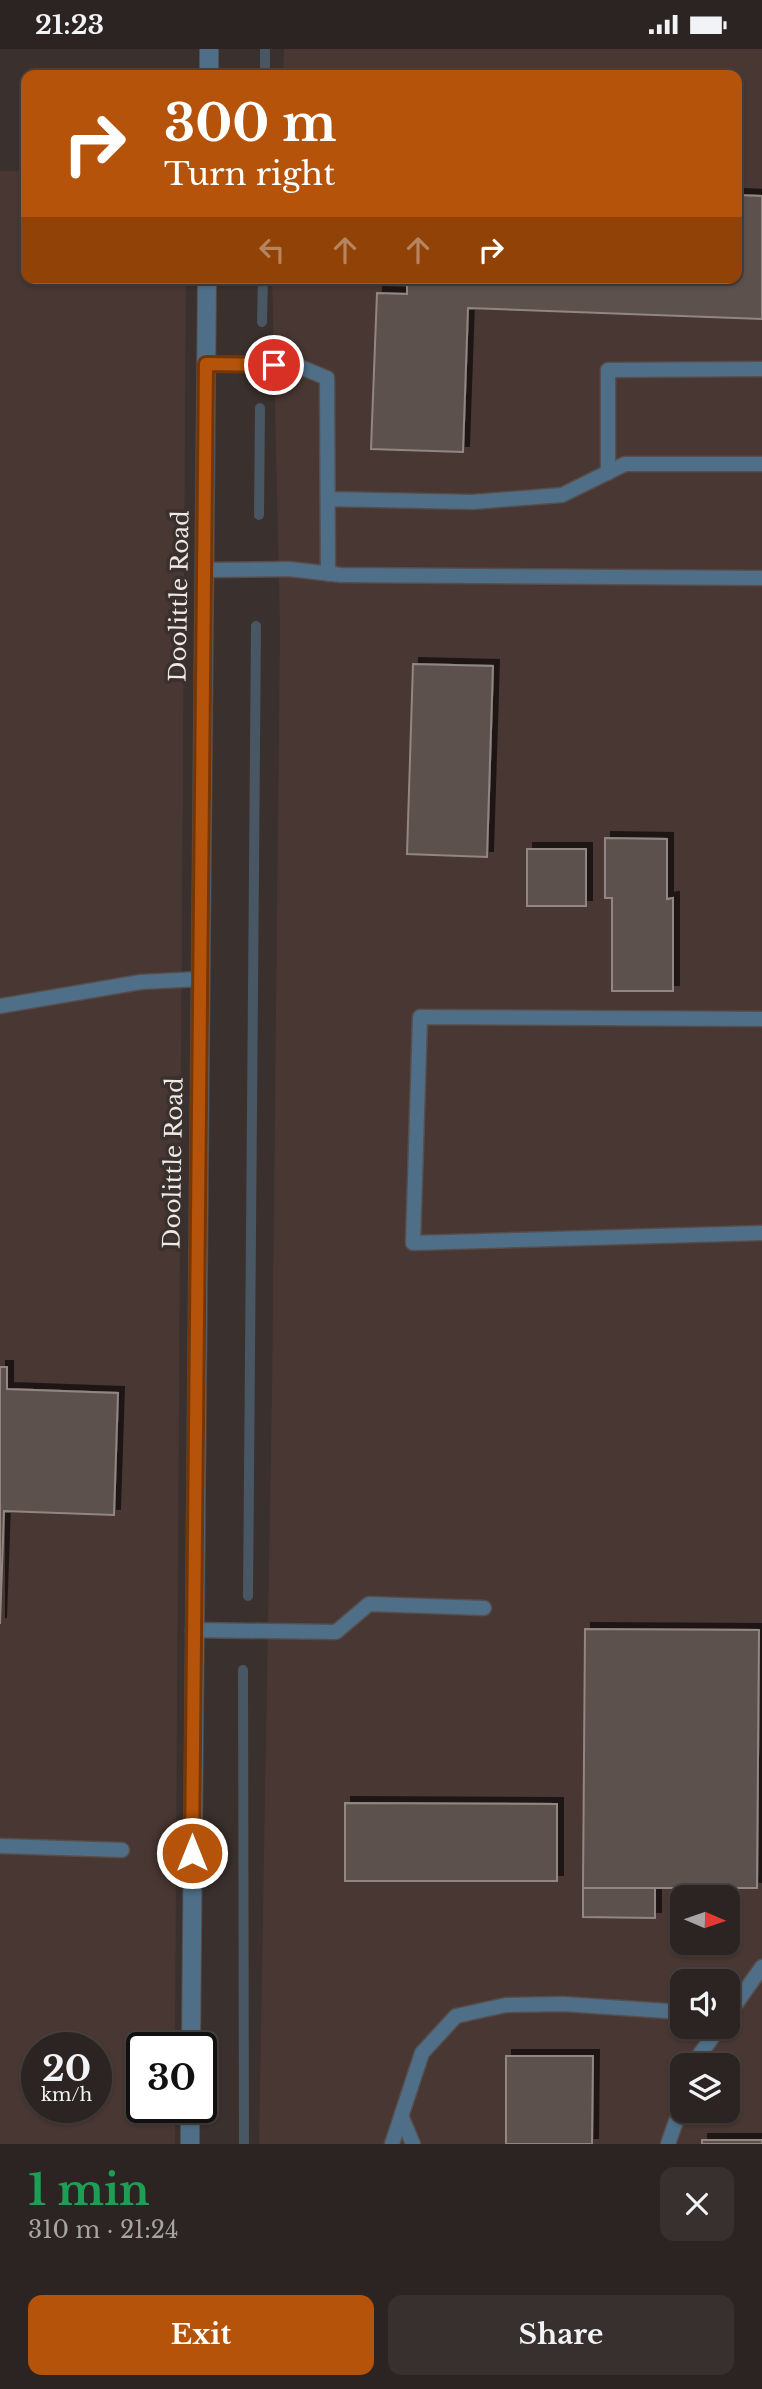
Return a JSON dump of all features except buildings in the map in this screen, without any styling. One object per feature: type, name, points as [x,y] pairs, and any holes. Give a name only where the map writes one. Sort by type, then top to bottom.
[{"type":"street","points":[[209,49],[209,70]]},
{"type":"street","name":"Doolittle Road","points":[[191,2032],[207,284]]},
{"type":"street","points":[[190,2123],[190,2144]]},
{"type":"lane","points":[[206,364],[293,364],[327,378],[328,574]]},
{"type":"lane","points":[[608,473],[608,370],[762,369]]},
{"type":"lane","points":[[328,499],[474,502],[562,495],[625,464],[762,464]]},
{"type":"lane","points":[[204,570],[289,569],[328,574],[762,578]]},
{"type":"lane","points":[[0,1006],[141,982],[200,979]]},
{"type":"lane","points":[[762,1019],[420,1017],[413,1243],[762,1233]]},
{"type":"lane","points":[[193,1630],[336,1632],[369,1604],[484,1608]]},
{"type":"lane","points":[[0,1846],[122,1850]]},
{"type":"lane","points":[[740,1998],[762,1966]]},
{"type":"lane","points":[[393,2144],[422,2053],[456,2017],[506,2005],[551,2004],[670,2011]]},
{"type":"lane","points":[[402,2118],[414,2144]]},
{"type":"lane","points":[[668,2144],[675,2123]]},
{"type":"shaded area","points":[[284,49],[762,49],[762,2144],[259,2144],[272,1387],[280,626],[272,284],[742,284],[742,70],[283,70]]},
{"type":"shaded area","points":[[0,171],[21,171],[21,284],[186,284],[175,2032],[126,2032],[126,2123],[175,2123],[175,2144],[0,2144]]},
{"type":"waterway","points":[[265,49],[265,70]]},
{"type":"waterway","points":[[262,322],[263,284]]},
{"type":"waterway","points":[[259,515],[260,408]]},
{"type":"waterway","points":[[248,1596],[256,626]]},
{"type":"waterway","points":[[243,1670],[244,2144]]},
{"type":"route","points":[[192,1853],[206,364],[274,365]]}]
